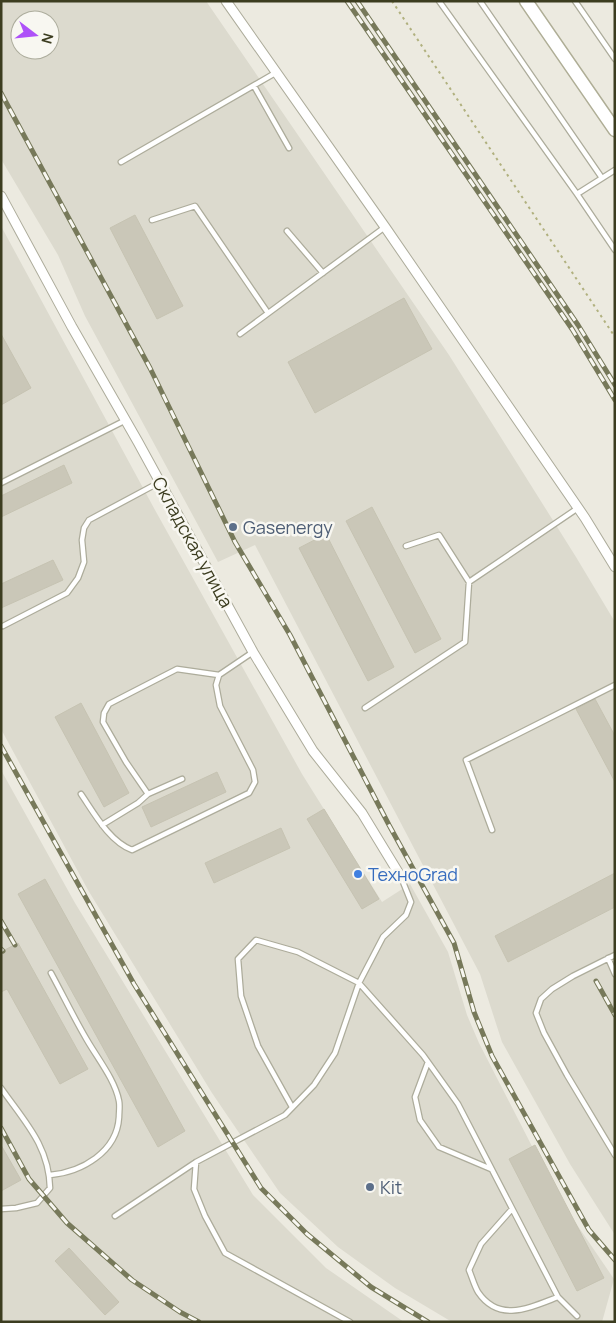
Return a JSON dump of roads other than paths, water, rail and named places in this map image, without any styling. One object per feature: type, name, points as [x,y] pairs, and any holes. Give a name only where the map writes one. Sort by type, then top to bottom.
[{"type":"street","points":[[226,1],[385,227],[578,508],[615,567]]},
{"type":"street","points":[[526,1],[615,130]]},
{"type":"street","name":"Складская улица","points":[[1,196],[253,652],[313,751],[362,813],[401,877]]},
{"type":"lane","points":[[439,1],[615,250]]},
{"type":"lane","points":[[480,1],[602,178]]},
{"type":"lane","points":[[575,1],[615,59]]},
{"type":"lane","points":[[121,162],[277,72]]},
{"type":"lane","points":[[254,86],[289,148]]},
{"type":"lane","points":[[577,194],[615,170]]},
{"type":"lane","points":[[152,220],[195,206],[268,313]]},
{"type":"lane","points":[[240,334],[385,227]]},
{"type":"lane","points":[[287,231],[323,273]]},
{"type":"lane","points":[[1,483],[126,420]]},
{"type":"lane","points":[[3,626],[68,593],[78,578],[84,562],[83,534],[89,520],[160,482]]},
{"type":"lane","points":[[469,582],[578,508]]},
{"type":"lane","points":[[365,708],[465,642],[469,582],[439,535],[406,546]]},
{"type":"lane","points":[[148,794],[126,762],[103,722],[104,713],[109,704],[177,669],[218,675],[253,652]]},
{"type":"lane","points":[[81,794],[102,825],[124,847],[132,850],[249,793],[254,782],[253,770],[220,706],[216,685],[218,675]]},
{"type":"lane","points":[[492,830],[466,760],[615,685]]},
{"type":"lane","points":[[102,825],[138,803],[148,794],[182,779]]},
{"type":"lane","points":[[115,1216],[196,1162],[285,1115],[314,1085],[335,1053],[359,983],[383,938],[406,915],[410,902],[401,877]]},
{"type":"lane","points":[[292,1107],[258,1046],[241,996],[238,959],[256,940],[298,952],[359,983],[428,1062],[458,1104],[558,1297],[578,1316]]},
{"type":"lane","points":[[615,955],[552,989],[541,999],[536,1013],[544,1033],[562,1066],[615,1155]]},
{"type":"lane","points":[[608,958],[615,974]]},
{"type":"lane","points":[[50,973],[111,1080],[120,1102],[118,1128],[104,1153],[84,1166],[61,1174],[50,1175]]},
{"type":"lane","points":[[428,1062],[415,1097],[420,1120],[439,1147],[491,1169]]},
{"type":"lane","points":[[1,1088],[35,1136],[46,1158],[50,1175],[50,1188],[37,1203],[1,1210]]},
{"type":"lane","points":[[196,1162],[194,1189],[205,1216],[225,1253],[350,1322]]},
{"type":"lane","points":[[512,1209],[481,1244],[469,1270],[477,1291],[490,1306],[504,1311],[523,1311],[558,1297]]},
{"type":"railway","points":[[347,1],[572,329],[615,400]]},
{"type":"railway","points":[[357,1],[578,325],[615,385]]},
{"type":"railway","points":[[1,93],[150,368],[235,542],[290,635],[389,825],[454,943],[474,1012],[492,1056],[589,1230],[615,1260]]},
{"type":"railway","points":[[1,746],[134,984],[261,1188],[307,1234],[371,1287],[428,1322]]},
{"type":"railway","points":[[1,921],[15,945]]},
{"type":"railway","points":[[596,981],[615,1015]]},
{"type":"railway","points":[[1,1128],[29,1179],[67,1223],[132,1280],[180,1312],[199,1322]]},
{"type":"place","name":"Gasenergy","points":[[233,527]]},
{"type":"place","name":"ТехноGrad","points":[[358,874]]},
{"type":"place","name":"Kit","points":[[370,1187]]}]
